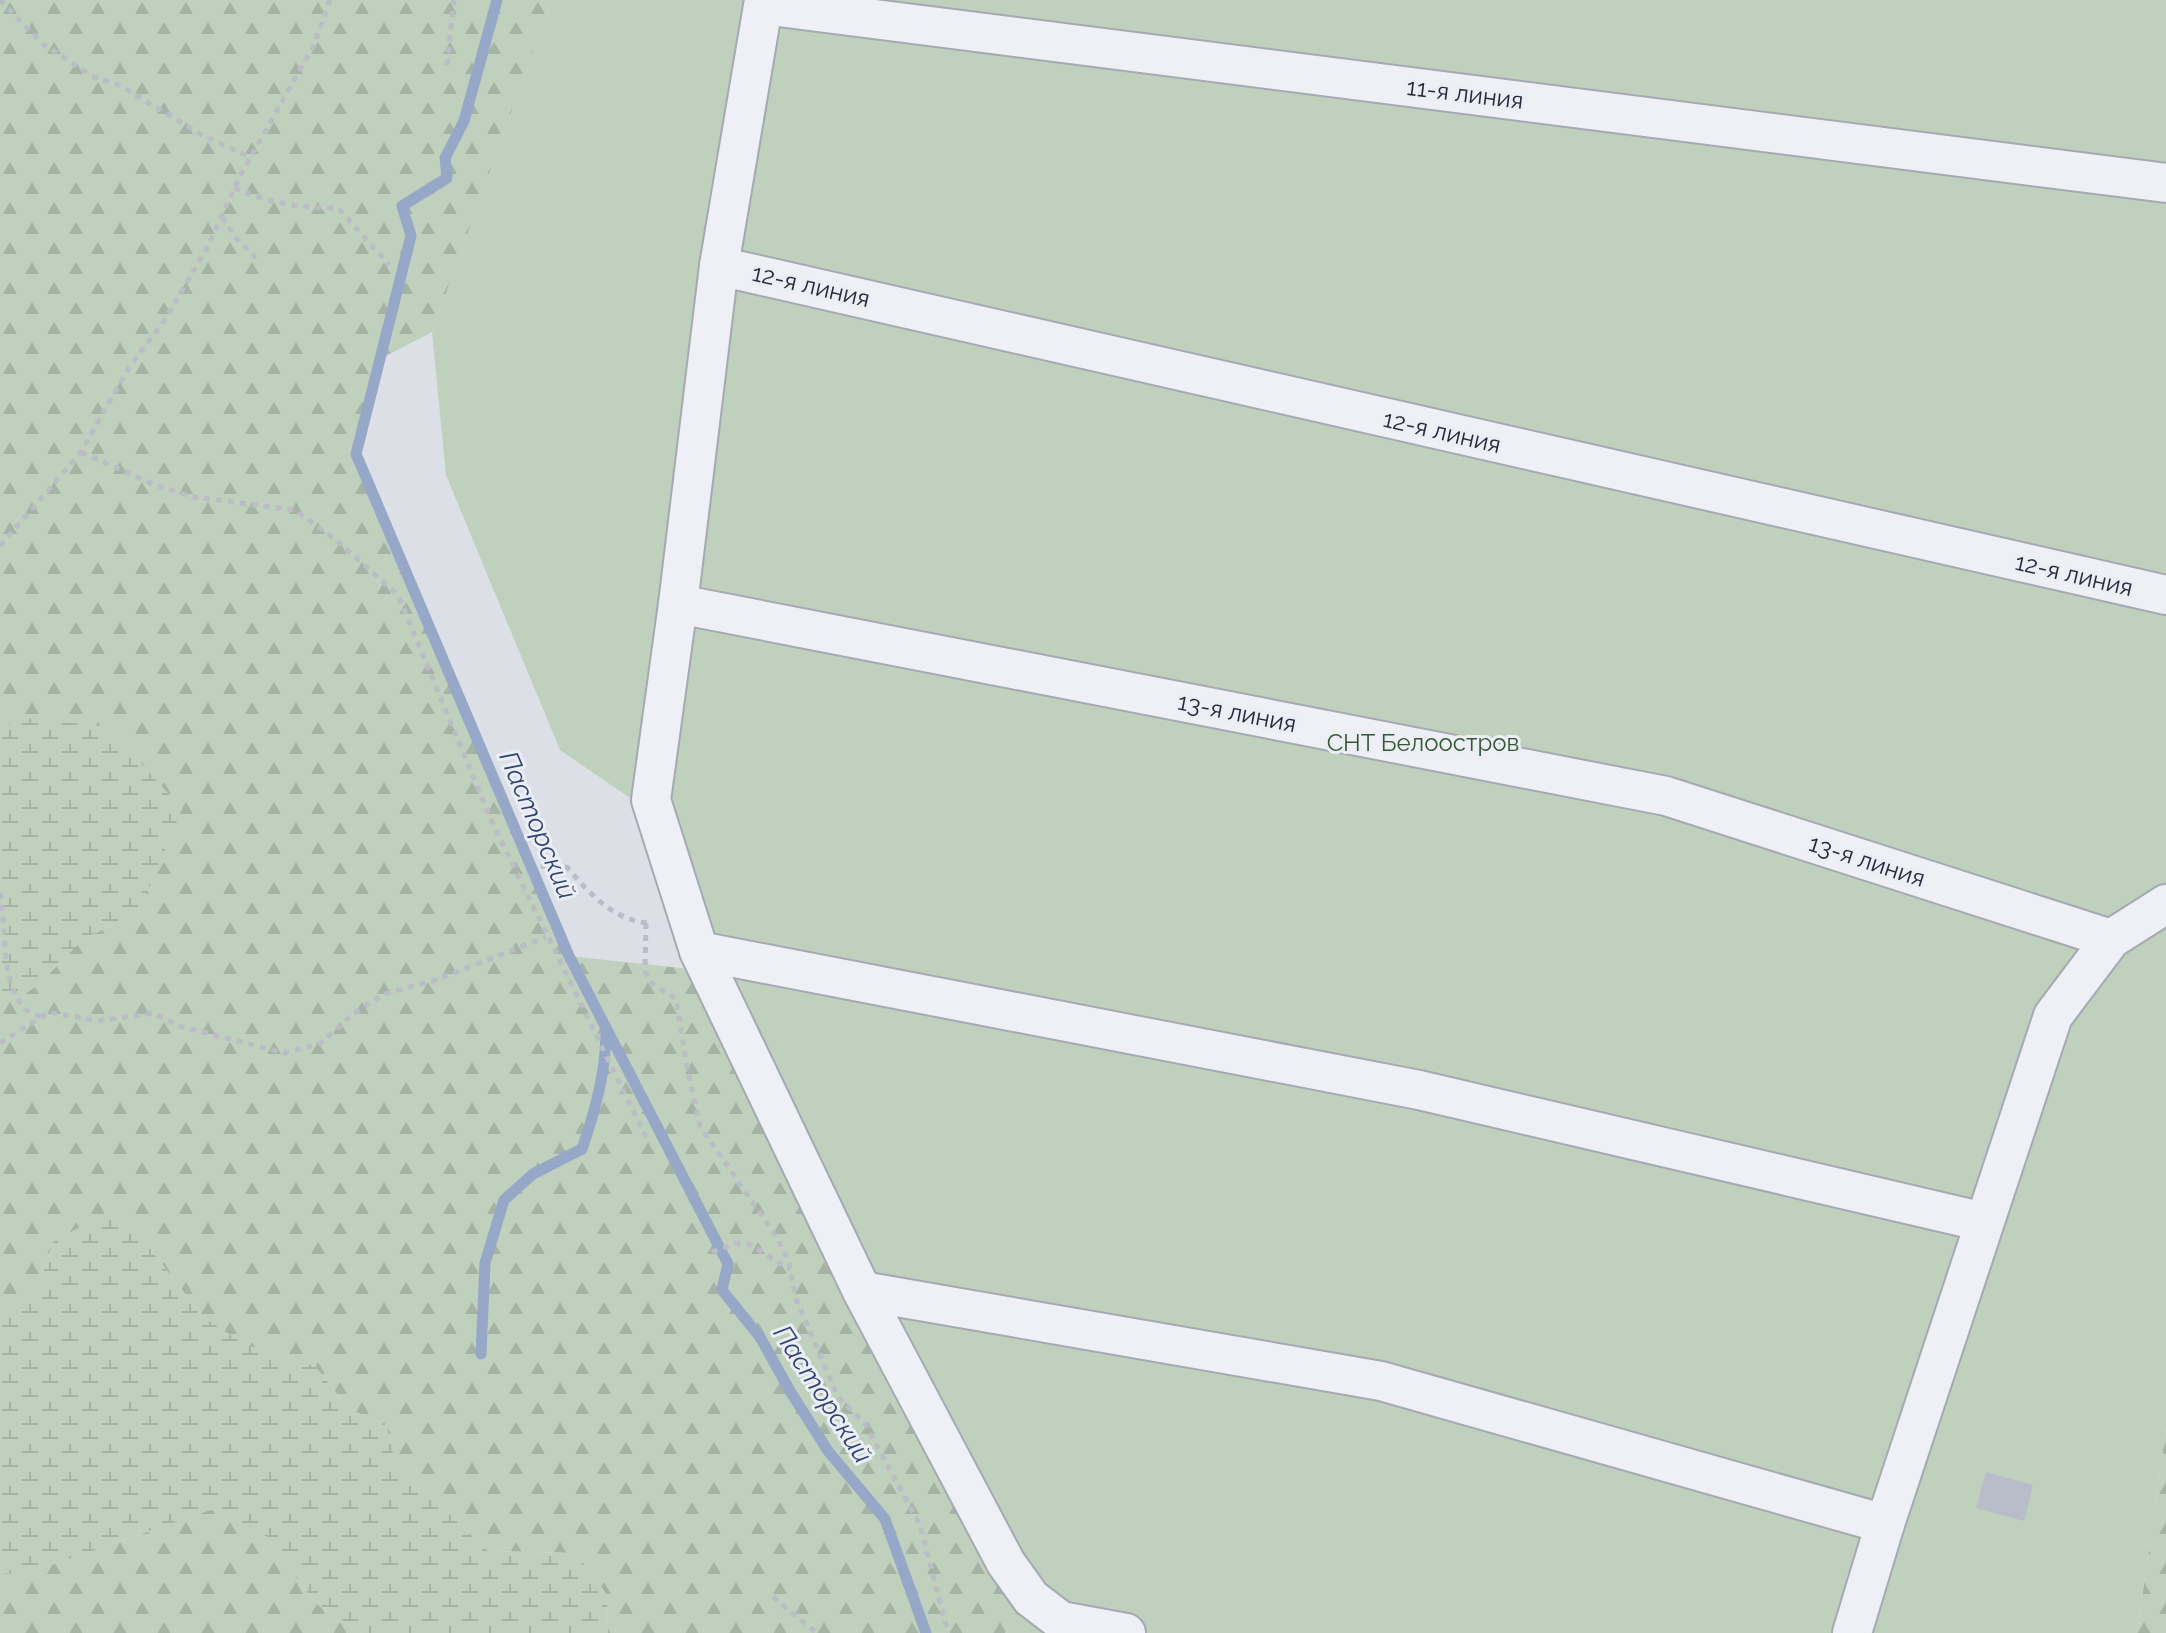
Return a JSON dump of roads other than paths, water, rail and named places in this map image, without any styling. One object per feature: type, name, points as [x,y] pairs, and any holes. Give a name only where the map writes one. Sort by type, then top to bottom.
[{"type":"street","name":"11-я линия","points":[[764,2],[2166,183]]},
{"type":"street","points":[[764,2],[719,266],[651,800],[699,951],[862,1291],[1006,1563],[1031,1598],[1065,1627],[1126,1633]]},
{"type":"street","name":"12-я линия","points":[[719,266],[2166,595]]},
{"type":"street","name":"13-я линия","points":[[678,604],[1666,796],[2111,939]]},
{"type":"street","points":[[1852,1633],[2053,1016],[2111,939],[2166,904]]},
{"type":"street","points":[[699,951],[1419,1090],[1984,1222]]},
{"type":"street","points":[[862,1291],[1381,1381],[1885,1524]]},
{"type":"waterway","name":"Пасторский","points":[[497,0],[464,121],[445,158],[447,178],[402,206],[411,236],[356,454],[569,956],[728,1264],[722,1290],[760,1337],[828,1451],[885,1519],[926,1633]]},
{"type":"waterway","points":[[481,1354],[485,1263],[504,1200],[533,1174],[582,1149],[599,1091],[606,1031]]},
{"type":"park label","name":"СНТ Белоостров","points":[[1423,743]]}]
